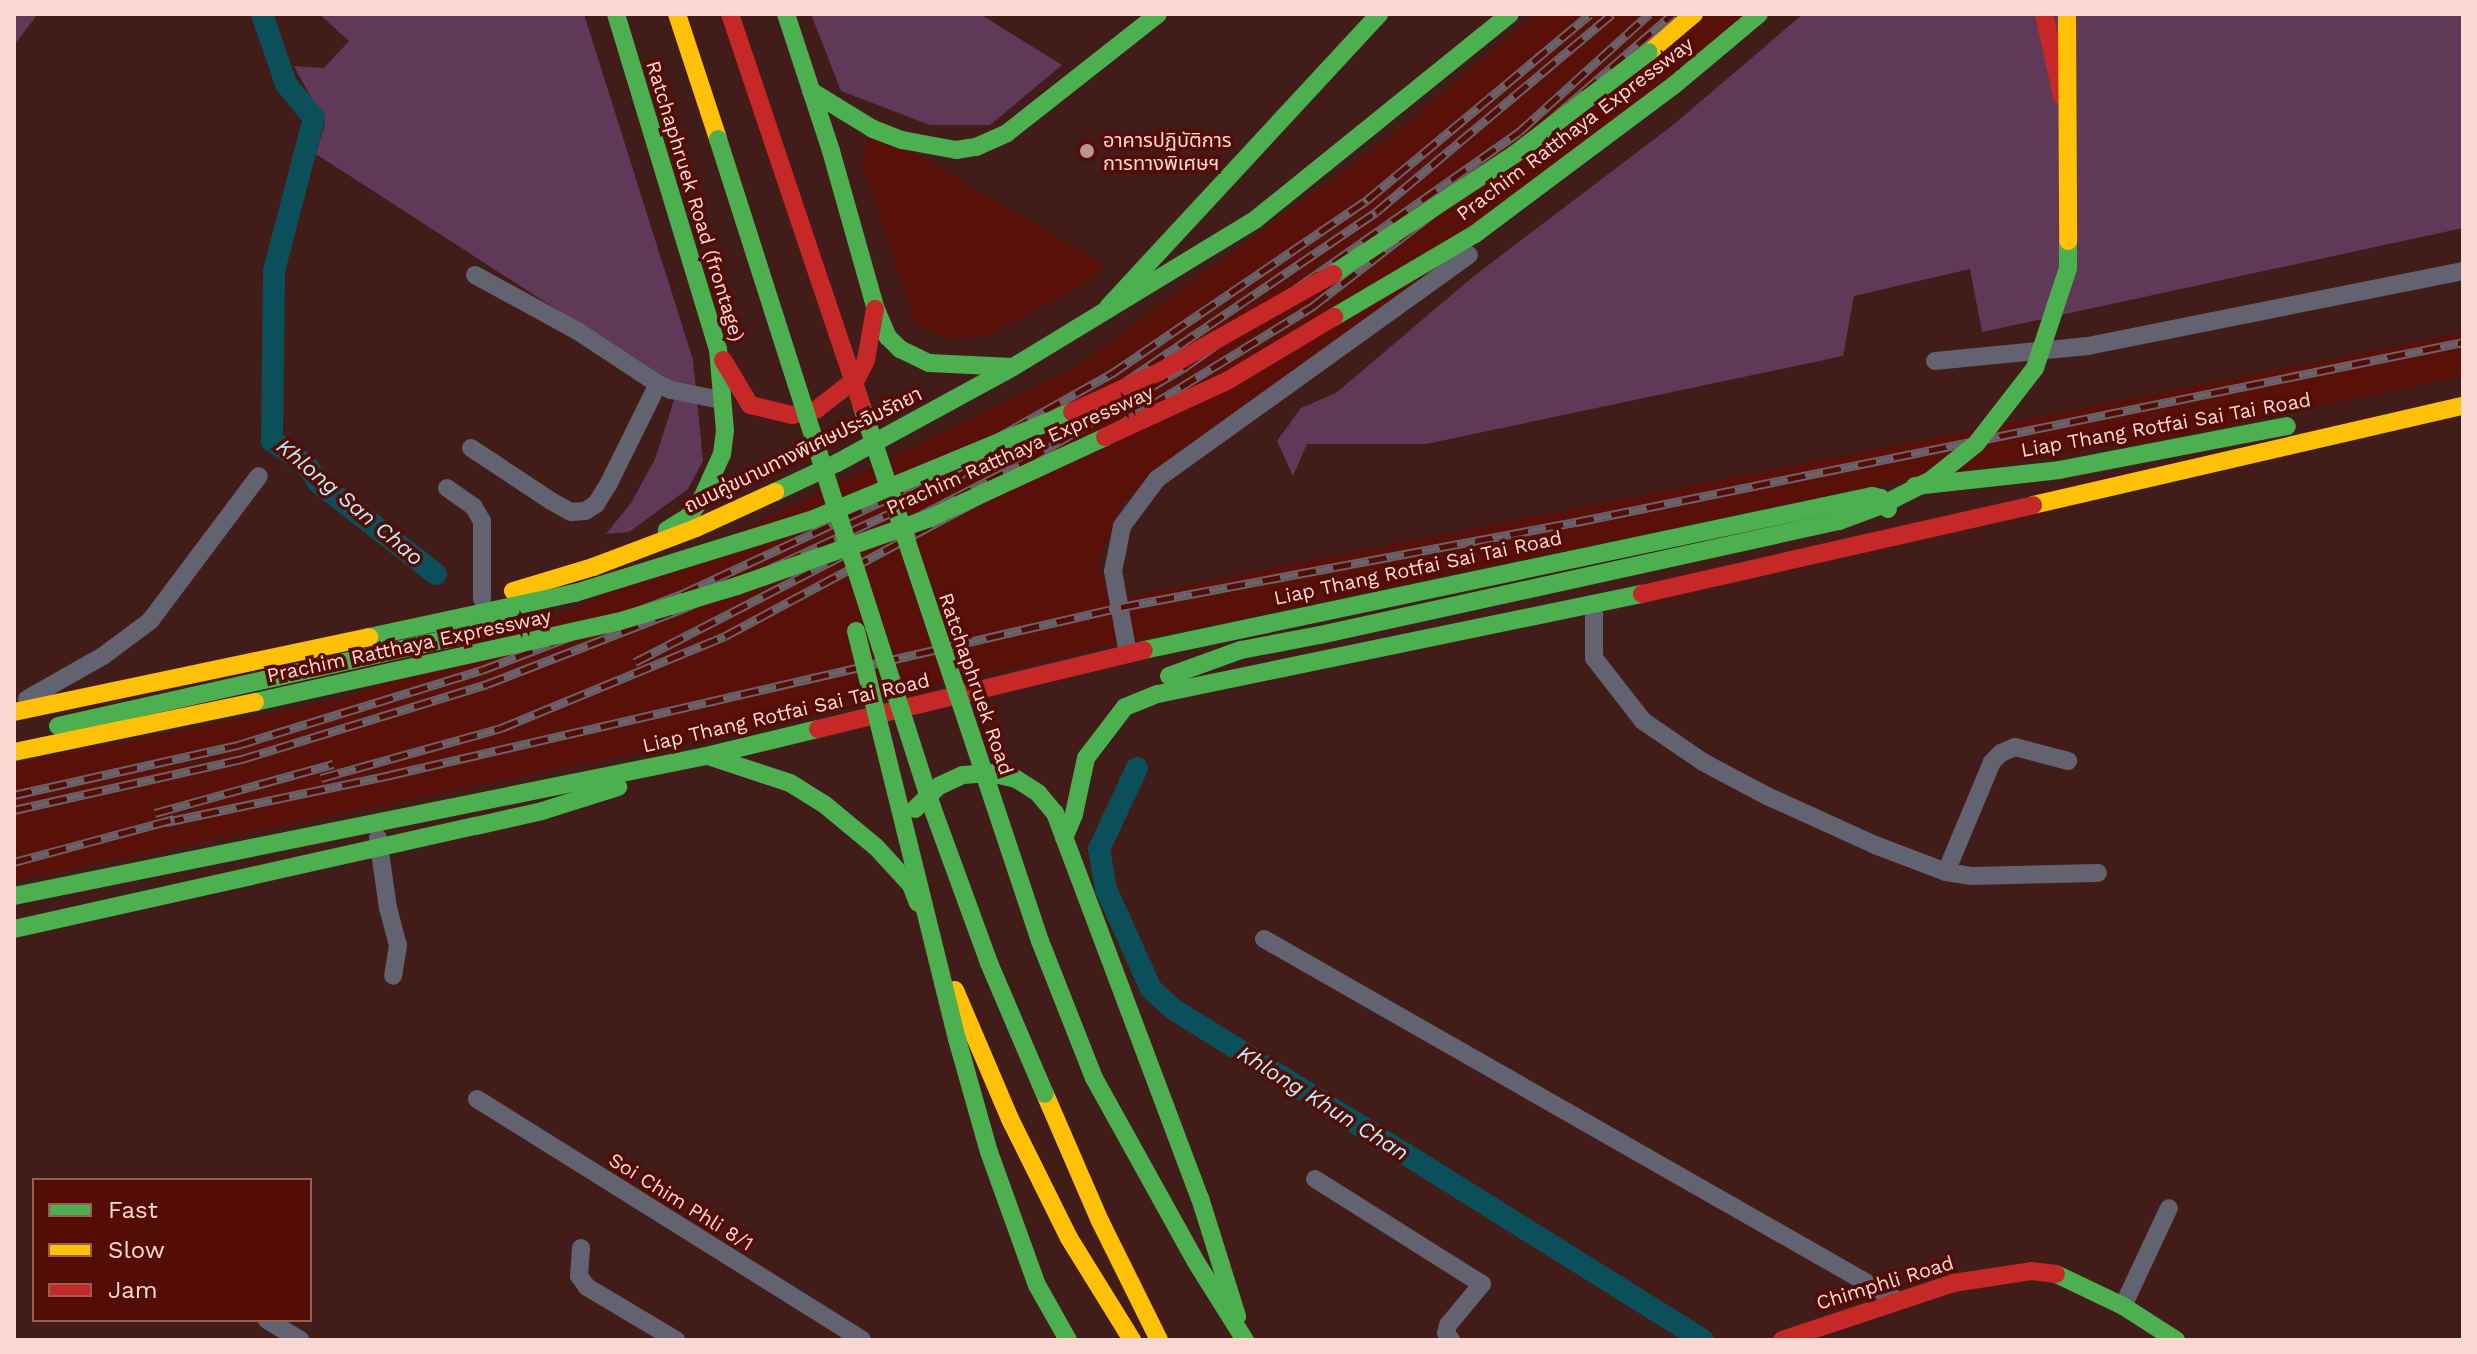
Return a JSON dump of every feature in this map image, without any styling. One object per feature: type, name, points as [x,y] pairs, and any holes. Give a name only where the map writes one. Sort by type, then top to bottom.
[{"type":"main road","name":"Ratchaphruek Road (frontage)","points":[[616,14],[718,349],[725,430],[722,454],[702,498],[688,517],[631,553]]},
{"type":"main road","points":[[677,14],[932,807],[989,963],[1100,1221],[1159,1340]]},
{"type":"main road","name":"Ratchaphruek Road","points":[[730,14],[1040,941],[1094,1078],[1196,1262],[1245,1339]]},
{"type":"main road","points":[[786,14],[875,307],[888,337],[913,358],[952,366],[1013,367]]},
{"type":"main road","points":[[811,91],[873,129],[902,140],[956,150],[976,147],[1007,133],[1158,14]]},
{"type":"main road","points":[[1108,307],[1379,14]]},
{"type":"main road","points":[[1477,42],[1495,14]]},
{"type":"main road","name":"ถนนคู่ขนานทางพิเศษประจิมรัถยา","points":[[17,705],[228,662],[555,579],[631,553],[837,463],[1013,367],[1256,219],[1510,14]]},
{"type":"main road","name":"Prachim Ratthaya Expressway","points":[[17,705],[575,593],[811,520],[1021,435],[1172,365],[1276,309],[1377,247],[1515,154],[1694,14]]},
{"type":"main road","name":"Prachim Ratthaya Expressway","points":[[14,752],[422,668],[617,622],[737,586],[930,518],[1227,381],[1475,234],[1673,86],[1759,14]]},
{"type":"main road","points":[[2044,14],[2067,120]]},
{"type":"main road","points":[[1040,677],[1095,677],[1320,635],[1839,521],[1882,505],[1931,480],[1976,444],[2011,403],[2035,368],[2050,331],[2068,268],[2067,14]]},
{"type":"main road","points":[[718,349],[734,383],[750,405],[792,415],[817,409],[857,378],[866,360],[875,307]]},
{"type":"main road","name":"Liap Thang Rotfai Sai Tai Road","points":[[1888,509],[1892,495],[1903,487],[2059,470],[2463,390]]},
{"type":"main road","name":"Liap Thang Rotfai Sai Tai Road","points":[[1125,707],[1187,686],[1594,605],[2463,406]]},
{"type":"main road","points":[[829,491],[867,681],[957,1039],[989,1152],[1037,1285],[1068,1340]]},
{"type":"main road","name":"Liap Thang Rotfai Sai Tai Road","points":[[14,896],[706,756],[1128,654],[1872,496],[1881,498],[1899,527],[1914,530]]},
{"type":"main road","points":[[14,736],[497,625],[555,579]]},
{"type":"main road","points":[[1064,838],[1074,814],[1086,758],[1131,697],[1152,684],[1241,650]]},
{"type":"main road","points":[[706,756],[790,783],[813,797],[876,847],[911,885],[1010,1119],[1069,1238],[1130,1340]]},
{"type":"main road","points":[[14,929],[582,800],[680,761]]},
{"type":"main road","name":"Ratchaphruek Road","points":[[911,885],[903,847],[907,825],[919,803],[939,786],[963,775],[1003,776],[1038,793],[1055,813],[1200,1198],[1245,1339]]},
{"type":"main road","name":"Chimphli Road","points":[[1782,1340],[1953,1283],[2031,1271],[2057,1274],[2123,1306],[2176,1340]]},
{"type":"street","points":[[1128,654],[1113,571],[1122,526],[1157,479],[1627,141],[1726,60],[1776,14]]},
{"type":"street","points":[[1935,361],[2088,346],[2463,271]]},
{"type":"street","points":[[475,275],[579,332],[658,384],[721,400]]},
{"type":"street","points":[[471,448],[551,501],[571,512],[585,511],[596,504],[608,485],[658,384]]},
{"type":"street","points":[[17,705],[103,656],[150,621],[259,476]]},
{"type":"street","points":[[447,488],[473,506],[482,521],[482,599]]},
{"type":"street","points":[[1594,605],[1594,658],[1643,721],[1703,762],[1767,796],[1875,845],[1946,872],[1971,876],[2098,873]]},
{"type":"street","points":[[1946,872],[1992,762],[2001,753],[2015,747],[2068,761]]},
{"type":"street","points":[[377,825],[388,908],[398,945],[393,976]]},
{"type":"street","points":[[1264,939],[1897,1300]]},
{"type":"street","name":"Soi Chim Phli 8/1","points":[[477,1099],[862,1340]]},
{"type":"street","points":[[1315,1179],[1482,1284],[1448,1325],[1446,1333],[1451,1340]]},
{"type":"street","points":[[2123,1306],[2169,1208]]},
{"type":"street","points":[[581,1248],[579,1276],[587,1287],[676,1340]]},
{"type":"street","points":[[270,1322],[300,1340]]},
{"type":"shaded area","points":[[14,14],[38,14],[14,45]]},
{"type":"shaded area","points":[[319,14],[584,14],[693,360],[703,461],[688,489],[629,532],[606,534],[631,503],[655,459],[678,388],[316,154],[325,123],[294,66],[324,68],[349,41]]},
{"type":"shaded area","points":[[811,14],[980,14],[1062,65],[990,125],[930,125],[841,91]]},
{"type":"shaded area","points":[[1534,14],[1746,14],[1652,110],[1157,469],[1122,503],[1098,560],[1108,601],[2463,333],[2463,376],[2140,444],[2108,445],[1868,487],[1113,645],[704,739],[14,881],[14,764],[350,697],[549,619],[763,520],[1077,366],[1403,127]]},
{"type":"shaded area","points":[[1803,14],[2463,14],[2463,228],[1982,332],[1970,269],[1854,296],[1843,356],[1426,444],[1307,444],[1293,476],[1277,441],[1301,408],[1336,393],[1474,276],[1673,125]]},
{"type":"shaded area","points":[[869,137],[909,150],[1104,265],[1088,283],[984,337],[946,339],[915,323],[861,160]]},
{"type":"waterway","name":"Khlong San Chao","points":[[262,14],[286,84],[314,118],[274,271],[272,441],[306,464],[319,483],[436,574]]},
{"type":"waterway","name":"Khlong Khun Chan","points":[[1137,768],[1099,849],[1106,889],[1151,989],[1173,1009],[1703,1340]]},
{"type":"railway","points":[[14,795],[238,745],[482,670],[682,594],[887,499],[1111,374],[1367,200],[1590,14]]},
{"type":"railway","points":[[14,810],[242,759],[487,684],[687,607],[893,512],[1119,386],[1376,212],[1612,14]]},
{"type":"railway","points":[[635,662],[1028,460],[1186,366],[1519,132],[1649,14]]},
{"type":"railway","points":[[321,778],[501,728],[725,636],[1119,425],[1313,306],[1529,139],[1673,14]]},
{"type":"railway","points":[[166,822],[390,775],[1121,607],[1576,522],[2463,342]]},
{"type":"railway","points":[[155,813],[333,764]]},
{"type":"railway","points":[[14,862],[174,819]]},
{"type":"traffic: fast","points":[[616,14],[718,349],[725,430],[722,454],[702,498],[688,517],[667,530]]},
{"type":"traffic: fast","points":[[786,14],[831,151],[875,307],[888,337],[900,349],[929,363],[1013,367]]},
{"type":"traffic: fast","points":[[811,91],[873,129],[902,140],[956,150],[976,147],[1007,133],[1158,14]]},
{"type":"traffic: fast","points":[[1108,307],[1379,14]]},
{"type":"traffic: fast","points":[[775,492],[837,463],[1013,367],[1256,219],[1510,14]]},
{"type":"traffic: fast","points":[[1673,86],[1759,14]]},
{"type":"traffic: fast","points":[[1333,274],[1515,154],[1649,52]]},
{"type":"traffic: fast","points":[[1334,317],[1475,234],[1673,86]]},
{"type":"traffic: fast","points":[[718,139],[932,807],[989,963],[1045,1094]]},
{"type":"traffic: fast","points":[[1320,635],[1839,521],[1882,505],[1931,480],[1976,444],[2035,368],[2068,268],[2068,241]]},
{"type":"traffic: fast","points":[[862,407],[1040,941],[1094,1078]]},
{"type":"traffic: fast","points":[[369,637],[575,593],[811,520],[1072,412]]},
{"type":"traffic: fast","points":[[1915,486],[2059,470],[2287,426]]},
{"type":"traffic: fast","points":[[255,702],[617,622],[737,586],[930,518],[1105,437]]},
{"type":"traffic: fast","points":[[1144,650],[1872,496],[1881,498],[1888,509]]},
{"type":"traffic: fast","points":[[1064,838],[1074,814],[1086,758],[1125,707],[1158,694],[1642,594]]},
{"type":"traffic: fast","points":[[58,726],[444,640],[497,625],[509,617]]},
{"type":"traffic: fast","points":[[856,631],[957,1039],[989,1152],[1037,1285],[1068,1340]]},
{"type":"traffic: fast","points":[[1169,676],[1241,650],[1320,635]]},
{"type":"traffic: fast","points":[[14,896],[706,756],[818,729]]},
{"type":"traffic: fast","points":[[708,756],[790,783],[824,804],[876,847],[911,885],[918,903]]},
{"type":"traffic: fast","points":[[915,809],[939,786],[963,775],[990,773],[1016,779],[1038,793],[1055,813],[1200,1198],[1237,1316]]},
{"type":"traffic: fast","points":[[476,826],[542,811],[618,787]]},
{"type":"traffic: fast","points":[[14,929],[476,826]]},
{"type":"traffic: fast","points":[[1094,1078],[1196,1262],[1245,1340]]},
{"type":"traffic: fast","points":[[2056,1274],[2123,1306],[2176,1340]]},
{"type":"traffic: slow","points":[[677,14],[718,139]]},
{"type":"traffic: slow","points":[[1649,52],[1694,14]]},
{"type":"traffic: slow","points":[[2067,14],[2068,241]]},
{"type":"traffic: slow","points":[[2033,505],[2463,406]]},
{"type":"traffic: slow","points":[[513,591],[593,567],[696,528],[775,492]]},
{"type":"traffic: slow","points":[[14,712],[369,637]]},
{"type":"traffic: slow","points":[[14,752],[255,702]]},
{"type":"traffic: slow","points":[[955,990],[1010,1119],[1069,1238],[1132,1340]]},
{"type":"traffic: slow","points":[[1045,1094],[1100,1221],[1159,1340]]},
{"type":"traffic: jam","points":[[730,14],[768,127]]},
{"type":"traffic: jam","points":[[2044,14],[2062,96]]},
{"type":"traffic: jam","points":[[768,127],[862,407]]},
{"type":"traffic: jam","points":[[1072,412],[1159,372],[1333,274]]},
{"type":"traffic: jam","points":[[723,360],[750,405],[792,415],[817,409],[857,378],[866,360],[875,309]]},
{"type":"traffic: jam","points":[[1105,437],[1227,381],[1334,317]]},
{"type":"traffic: jam","points":[[1642,594],[2033,505]]},
{"type":"traffic: jam","points":[[818,729],[1144,650]]},
{"type":"traffic: jam","points":[[1782,1340],[1953,1283],[2031,1271],[2056,1274]]},
{"type":"place","name":"อาคารปฏิบัติการ การทางพิเศษฯ","points":[[1087,151]]}]
